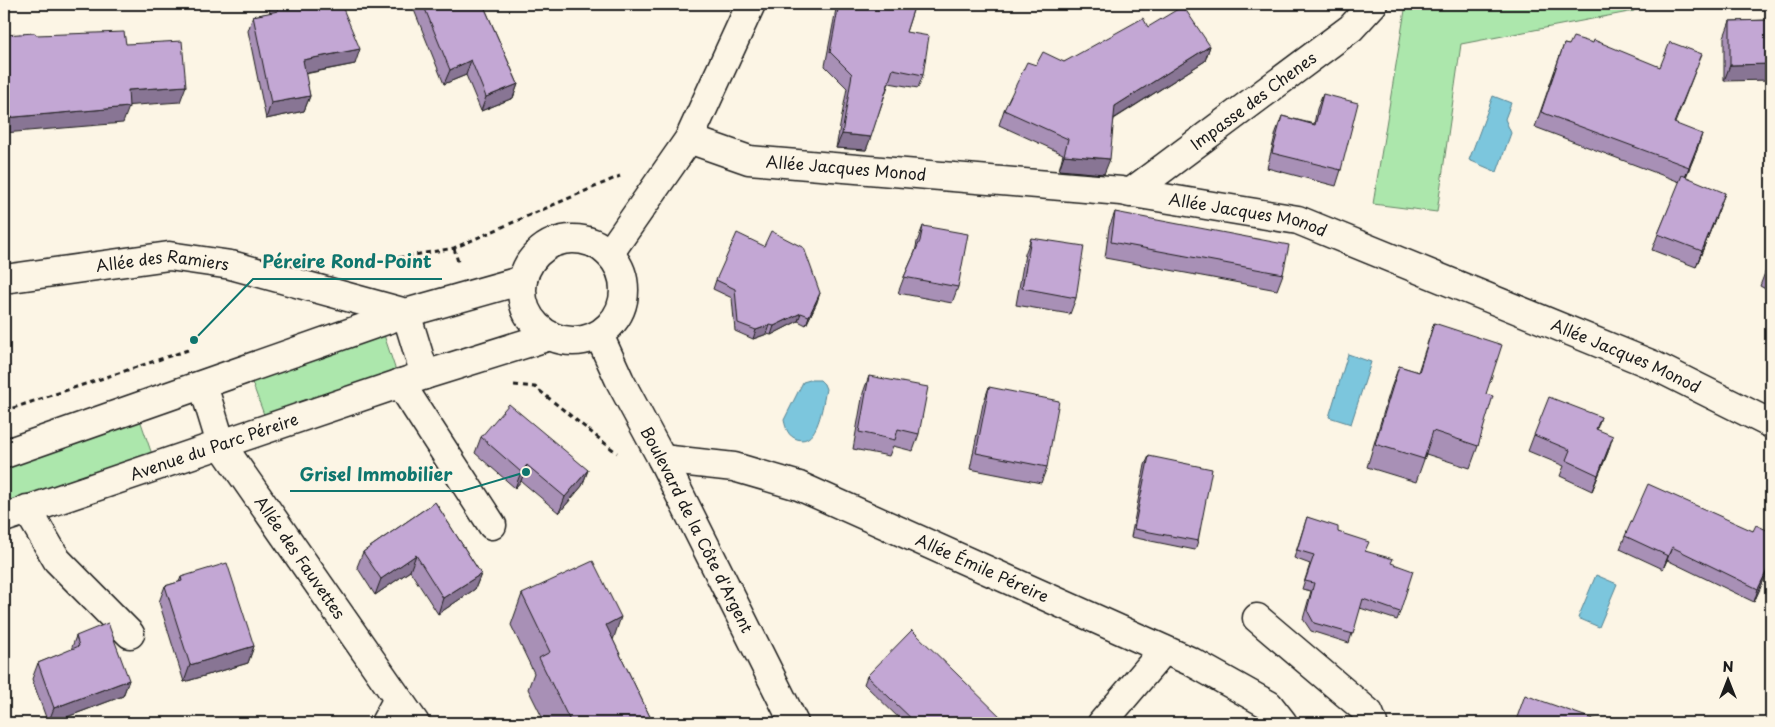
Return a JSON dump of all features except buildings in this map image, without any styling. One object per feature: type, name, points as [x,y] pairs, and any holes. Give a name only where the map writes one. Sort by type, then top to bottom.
[{"type":"street","points":[[609,254],[689,139],[751,4]]},
{"type":"street","name":"Impasse des Chenes","points":[[1130,193],[1351,28],[1373,4]]},
{"type":"street","name":"Allée Jacques Monod","points":[[689,139],[749,160],[1130,193],[1298,220],[1653,365],[1771,424]]},
{"type":"street","points":[[566,240],[582,240],[596,245],[609,254],[618,266],[624,281],[624,296],[620,311],[611,325],[599,334],[574,341],[566,341],[550,336],[536,326],[527,312],[522,296],[523,280],[528,265],[538,253],[551,244],[566,240]]},
{"type":"street","name":"Allée des Ramiers","points":[[4,279],[169,256],[231,265],[406,313]]},
{"type":"street","points":[[4,454],[406,313],[523,280]]},
{"type":"street","points":[[406,313],[425,375]]},
{"type":"street","name":"Boulevard de la Côte d'Argent","points":[[599,334],[620,381],[662,459],[794,723]]},
{"type":"street","name":"Avenue du Parc Péreire","points":[[16,514],[400,383],[550,336]]},
{"type":"street","points":[[400,383],[492,525]]},
{"type":"street","name":"Allée des Fauvettes","points":[[203,385],[221,444],[415,723]]},
{"type":"street","name":"Allée Émile Péreire","points":[[662,459],[734,466],[799,486],[1192,662],[1269,705],[1283,723]]},
{"type":"street","points":[[16,514],[130,634]]},
{"type":"street","points":[[1257,618],[1369,713],[1373,723]]},
{"type":"street","points":[[1102,723],[1164,650]]},
{"type":"street","points":[[385,723],[398,700]]},
{"type":"path","points":[[355,265],[454,248],[622,175]]},
{"type":"green space","points":[[1406,4],[1636,4],[1634,11],[1461,44],[1437,212],[1373,204]]},
{"type":"green space","points":[[380,323],[400,383],[269,428],[247,369]]},
{"type":"green space","points":[[136,408],[156,466],[4,518],[4,454]]},
{"type":"water","points":[[1493,96],[1511,103],[1505,119],[1511,133],[1497,172],[1469,160]]},
{"type":"water","points":[[1348,354],[1371,362],[1351,424],[1329,417]]},
{"type":"water","points":[[820,380],[824,384],[826,389],[823,404],[815,430],[810,437],[804,440],[797,439],[788,432],[784,420],[803,382]]},
{"type":"water","points":[[1596,575],[1617,584],[1599,627],[1578,618]]},
{"type":"place","name":"Péreire Rond-Point","points":[[194,340]]},
{"type":"place","name":"Grisel Immobilier","points":[[526,472]]}]
